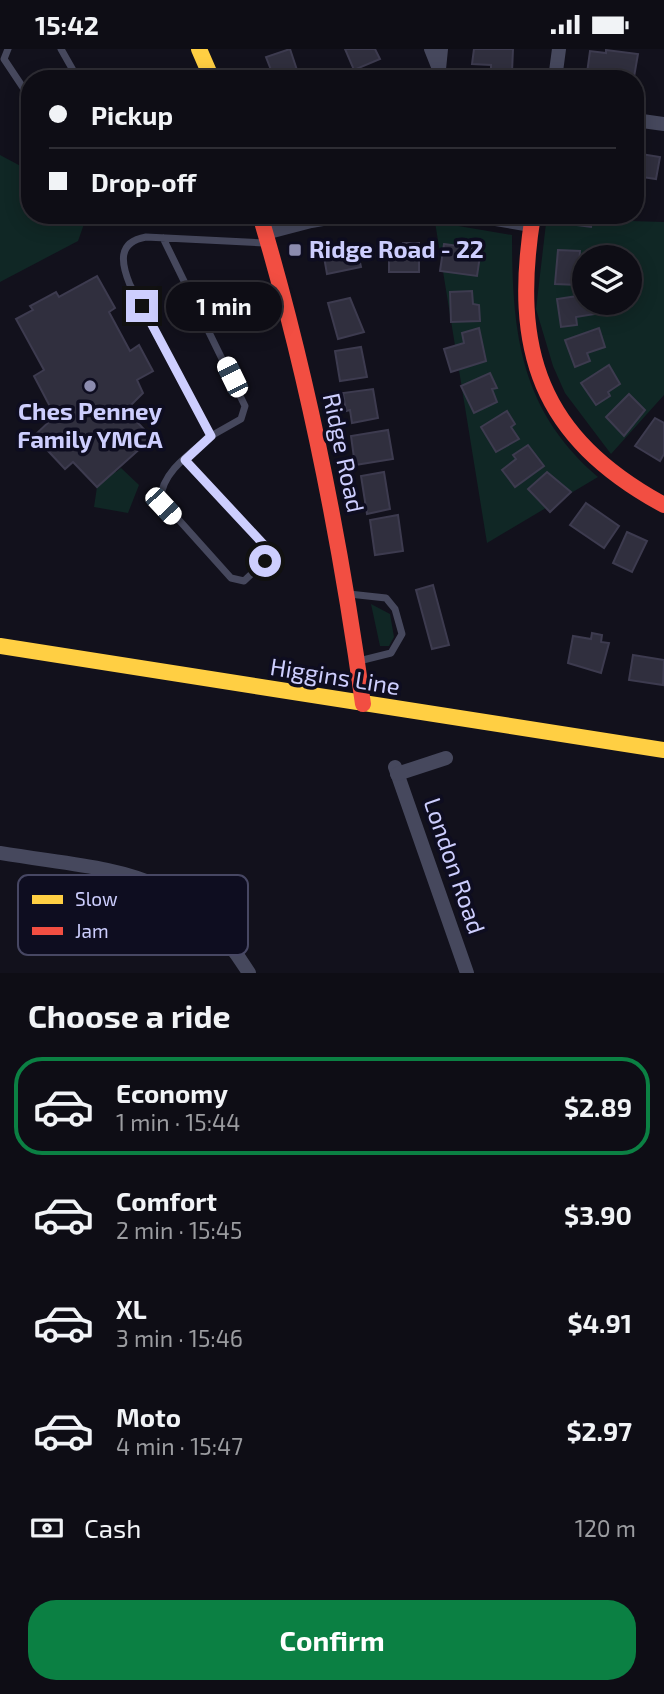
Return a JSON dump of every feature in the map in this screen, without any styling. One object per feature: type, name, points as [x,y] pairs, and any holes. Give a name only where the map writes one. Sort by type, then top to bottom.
[{"type":"street","points":[[199,49],[208,70]]},
{"type":"street","points":[[431,49],[439,69],[442,49]]},
{"type":"street","points":[[556,70],[559,49]]},
{"type":"street","points":[[644,121],[664,124]]},
{"type":"street","name":"Ridge Road","points":[[263,224],[294,333],[349,594],[363,704]]},
{"type":"street","points":[[267,238],[303,224]]},
{"type":"street","points":[[532,224],[524,307],[533,352],[546,387],[570,431],[594,459],[624,483],[664,505]]},
{"type":"street","name":"Higgins Line","points":[[0,646],[664,750]]},
{"type":"street","name":"London Road","points":[[446,758],[396,770],[467,973]]},
{"type":"street","points":[[0,853],[130,875]]},
{"type":"street","points":[[237,955],[249,973]]},
{"type":"lane","points":[[8,49],[4,59],[21,84]]},
{"type":"lane","points":[[61,49],[73,70]]},
{"type":"lane","points":[[211,436],[122,265],[124,250],[133,241],[146,237],[267,238]]},
{"type":"lane","points":[[163,238],[245,405],[242,419],[211,436],[185,460],[163,483],[160,495],[163,506],[231,578],[244,581],[265,561],[267,549],[185,460]]},
{"type":"lane","points":[[349,594],[386,598],[395,609],[402,634],[391,653],[358,661]]},
{"type":"green space","points":[[0,155],[21,166],[21,224],[84,224],[78,241],[0,282]]},
{"type":"green space","points":[[664,222],[664,395],[611,454],[565,393],[553,366],[536,309],[546,224]]},
{"type":"green space","points":[[435,224],[512,235],[514,305],[526,368],[552,425],[572,451],[598,477],[487,543]]},
{"type":"green space","points":[[121,468],[139,485],[128,513],[94,507],[97,487],[114,470],[116,472]]},
{"type":"green space","points":[[371,604],[390,614],[394,637],[389,646],[380,646]]},
{"type":"building","points":[[290,49],[297,70],[271,70],[266,57]]},
{"type":"building","points":[[345,49],[375,49],[380,59],[354,70]]},
{"type":"building","points":[[474,49],[513,49],[512,70],[491,70],[491,65],[472,64]]},
{"type":"building","points":[[606,50],[638,54],[635,70],[587,70],[590,51],[606,53]]},
{"type":"building","points":[[644,154],[660,157],[656,179],[644,177]]},
{"type":"building","points":[[568,224],[592,224],[591,227]]},
{"type":"building","points":[[403,243],[419,243],[419,272],[389,272],[389,250],[403,250]]},
{"type":"building","points":[[444,244],[481,249],[477,276],[440,271]]},
{"type":"building","points":[[356,245],[361,267],[327,274],[323,251]]},
{"type":"building","points":[[558,250],[572,251],[572,285],[555,284]]},
{"type":"building","name":"Ches Penney Family YMCA","points":[[97,276],[115,308],[109,312],[130,351],[139,345],[153,371],[137,380],[143,393],[126,410],[152,438],[97,487],[73,462],[65,469],[34,436],[55,416],[34,376],[44,370],[16,319],[33,310],[30,306],[56,292],[59,297]]},
{"type":"building","points":[[472,291],[473,304],[479,305],[480,321],[451,322],[450,292]]},
{"type":"building","points":[[572,297],[572,315],[589,315],[576,317],[577,325],[561,327],[557,299]]},
{"type":"building","points":[[350,298],[364,332],[338,339],[328,303]]},
{"type":"building","points":[[479,328],[486,361],[451,372],[444,349],[464,343],[462,333]]},
{"type":"building","points":[[599,328],[605,347],[587,353],[590,361],[575,367],[565,340]]},
{"type":"building","points":[[361,347],[367,377],[340,381],[335,351]]},
{"type":"building","points":[[609,365],[620,384],[608,392],[610,396],[596,405],[581,383]]},
{"type":"building","points":[[490,373],[497,388],[492,389],[497,402],[474,413],[461,386]]},
{"type":"building","points":[[373,389],[378,418],[352,423],[350,410],[346,411],[343,393]]},
{"type":"building","points":[[629,394],[645,410],[624,436],[606,417]]},
{"type":"building","points":[[507,411],[515,424],[511,427],[519,439],[496,452],[481,427]]},
{"type":"building","points":[[655,418],[664,423],[664,454],[660,461],[635,446]]},
{"type":"building","points":[[388,430],[393,459],[355,465],[351,436]]},
{"type":"building","points":[[528,445],[544,466],[515,487],[502,470],[516,459],[513,455]]},
{"type":"building","points":[[384,472],[390,509],[367,514],[361,476]]},
{"type":"building","points":[[547,472],[571,492],[550,512],[528,489]]},
{"type":"building","points":[[586,503],[619,526],[604,548],[570,525]]},
{"type":"building","points":[[398,515],[403,551],[375,555],[370,520]]},
{"type":"building","points":[[627,532],[647,541],[632,572],[613,563]]},
{"type":"building","points":[[433,585],[449,645],[432,649],[416,590]]},
{"type":"building","points":[[592,633],[602,635],[601,642],[609,643],[601,673],[568,663],[573,636],[591,639]]},
{"type":"building","points":[[633,655],[664,660],[663,685],[629,680]]},
{"type":"traffic: slow","points":[[199,49],[208,70]]},
{"type":"traffic: slow","points":[[0,646],[664,750]]},
{"type":"traffic: jam","points":[[263,224],[293,336],[321,458],[344,580],[363,704]]},
{"type":"traffic: jam","points":[[532,224],[527,263],[527,308],[532,348],[543,385],[562,419],[588,450],[622,479],[664,505]]},
{"type":"place","name":"Ridge Road - 22","points":[[295,250]]},
{"type":"place","name":"Ches Penney Family YMCA","points":[[90,386]]},
{"type":"route","points":[[142,306],[211,436],[185,460],[266,547],[268,556],[265,561]]}]
